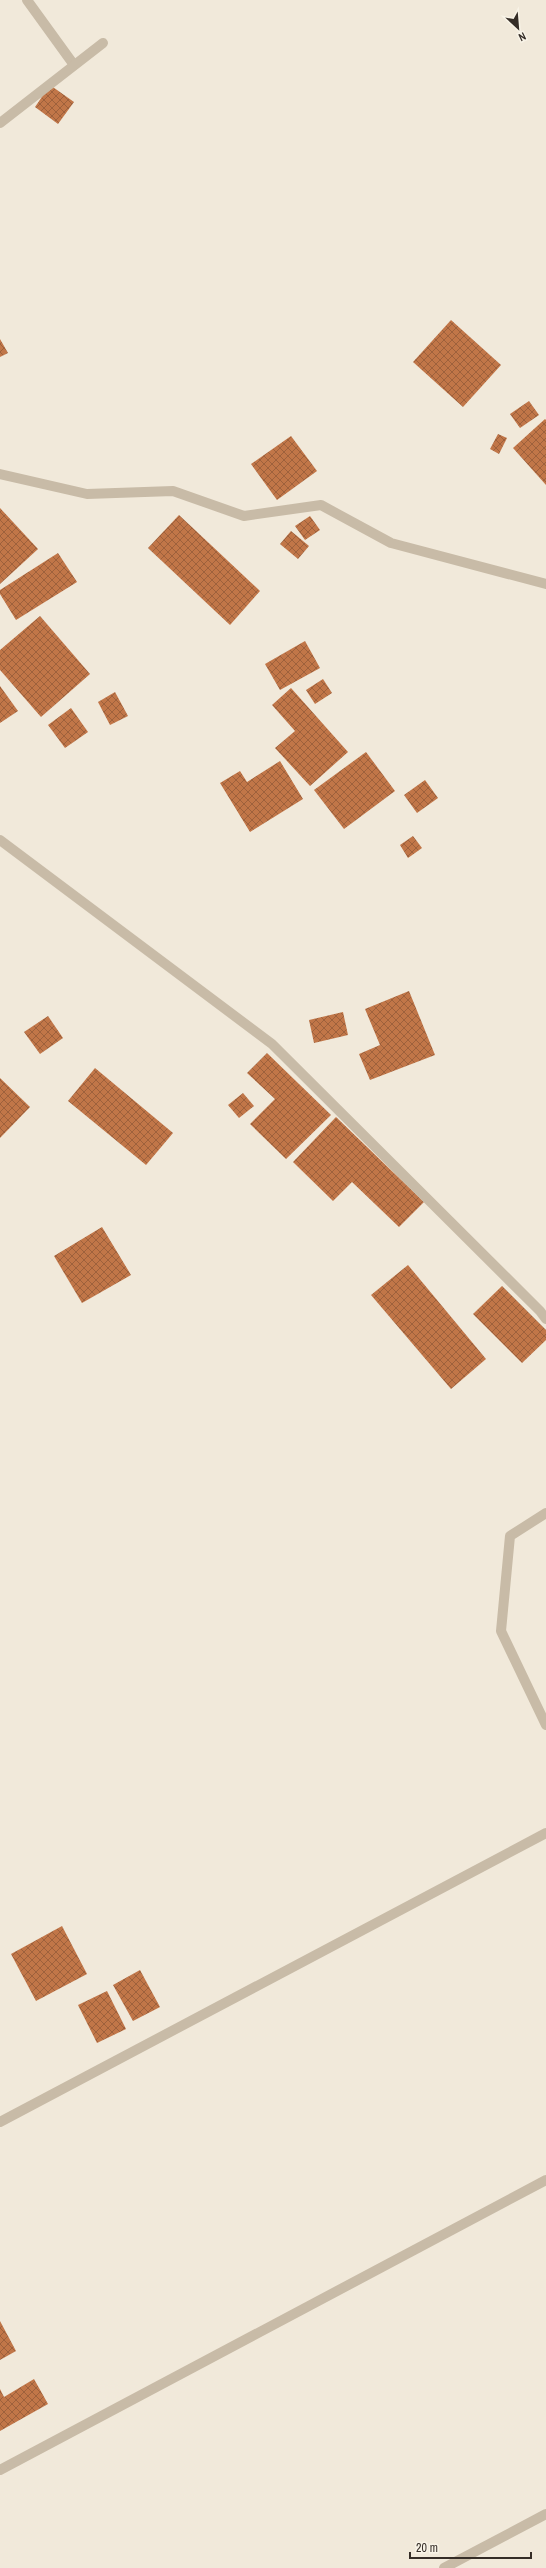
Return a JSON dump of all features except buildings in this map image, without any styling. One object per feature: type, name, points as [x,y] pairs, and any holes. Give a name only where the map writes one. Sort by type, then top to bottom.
[{"type":"street","points":[[26,0],[74,65]]},
{"type":"street","points":[[0,123],[103,43]]},
{"type":"street","points":[[0,474],[87,494],[173,491],[244,516],[321,505],[391,543],[546,584]]},
{"type":"street","points":[[0,840],[272,1044],[540,1311],[546,1319]]},
{"type":"street","points":[[546,1513],[510,1536],[502,1631],[546,1725]]},
{"type":"street","points":[[0,2122],[546,1833]]},
{"type":"street","points":[[0,2470],[546,2180]]},
{"type":"street","points":[[444,2568],[546,2514]]}]
